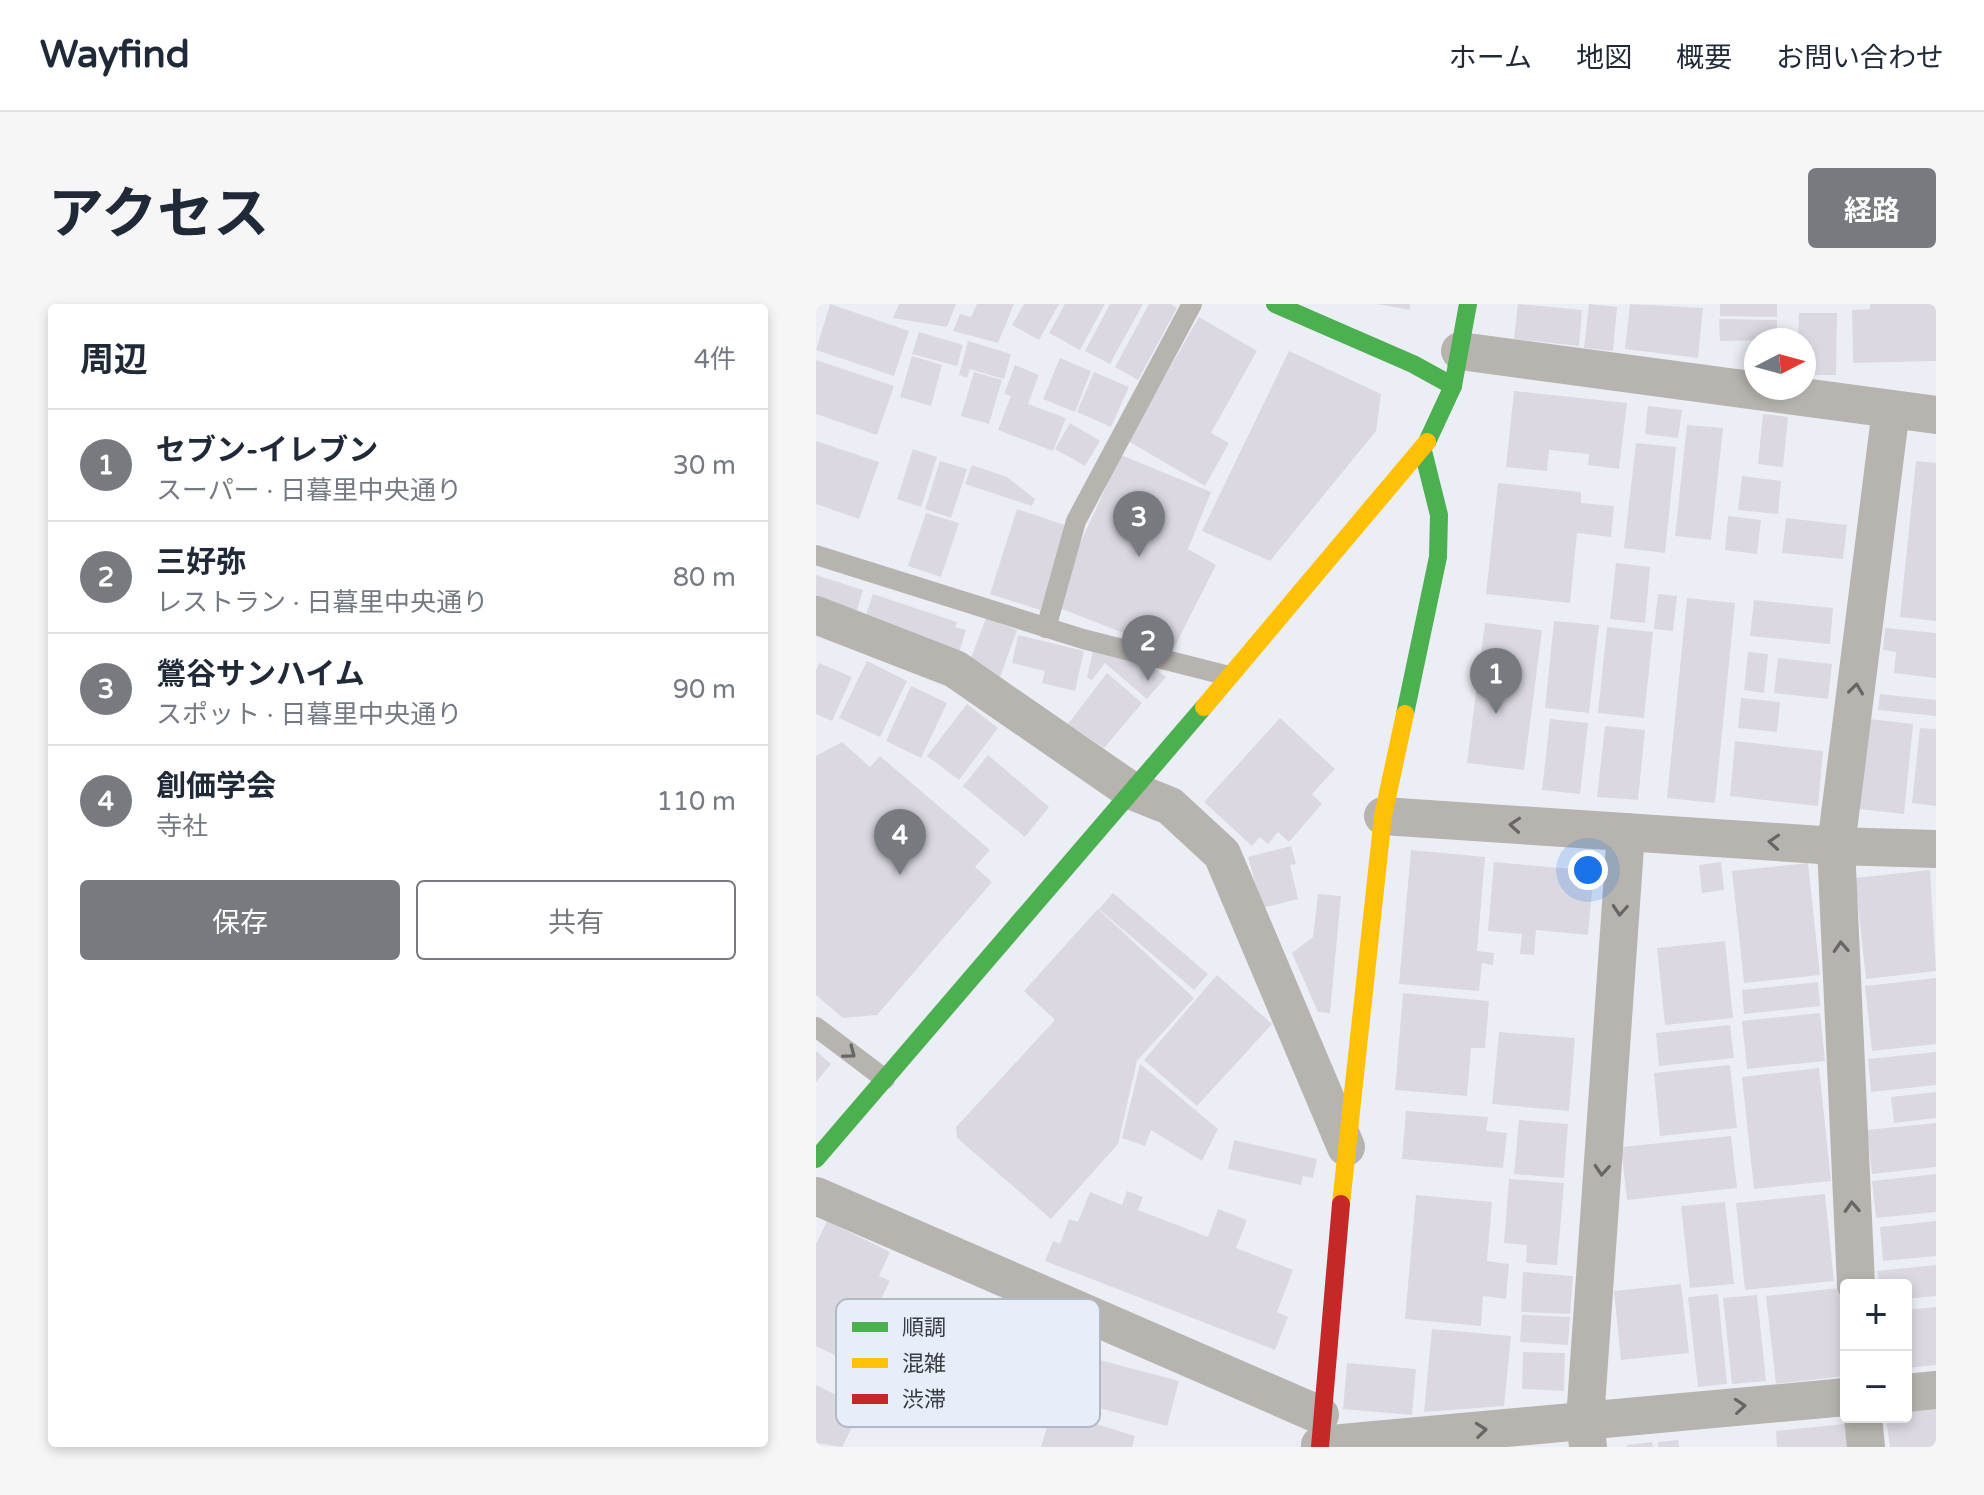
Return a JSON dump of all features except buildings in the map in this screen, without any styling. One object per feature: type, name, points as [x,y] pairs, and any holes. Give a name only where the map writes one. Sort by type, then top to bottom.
[{"type":"street","points":[[1275,304],[1413,364],[1936,415]]},
{"type":"street","points":[[816,1159],[1423,451],[1456,369],[1468,304]]},
{"type":"street","points":[[1856,1279],[1836,846],[1891,409]]},
{"type":"street","points":[[1320,1436],[1346,1147],[1383,816],[1438,557],[1439,515],[1423,451]]},
{"type":"street","points":[[816,615],[955,669],[1130,790],[1170,806],[1222,854],[1346,1147]]},
{"type":"street","points":[[1383,816],[1836,846],[1936,849]]},
{"type":"street","points":[[1587,1433],[1626,832]]},
{"type":"street","points":[[816,1196],[1032,1299]]},
{"type":"street","points":[[1100,1331],[1320,1436],[1587,1433],[1840,1398]]},
{"type":"street","points":[[1912,1392],[1936,1390]]},
{"type":"street","points":[[1864,1423],[1866,1447]]},
{"type":"lane","points":[[1046,628],[1076,521],[1192,304]]},
{"type":"lane","points":[[816,555],[1046,628],[1229,676]]},
{"type":"lane","points":[[816,1027],[885,1079]]},
{"type":"traffic: fast","points":[[1275,304],[1413,364],[1453,386]]},
{"type":"traffic: fast","points":[[1427,442],[1453,386],[1468,304]]},
{"type":"traffic: fast","points":[[1405,714],[1438,557],[1439,515],[1423,451]]},
{"type":"traffic: fast","points":[[816,1159],[1204,707]]},
{"type":"traffic: slow","points":[[1204,707],[1427,442]]},
{"type":"traffic: slow","points":[[1341,1204],[1383,816],[1405,714]]},
{"type":"traffic: jam","points":[[1320,1447],[1341,1204]]},
{"type":"place","name":"鶯谷サンハイム","points":[[1139,557]]},
{"type":"place","name":"三好弥","points":[[1148,681]]},
{"type":"place","name":"セブン-イレブン","points":[[1496,714]]},
{"type":"place","name":"創価学会","points":[[900,875]]}]
